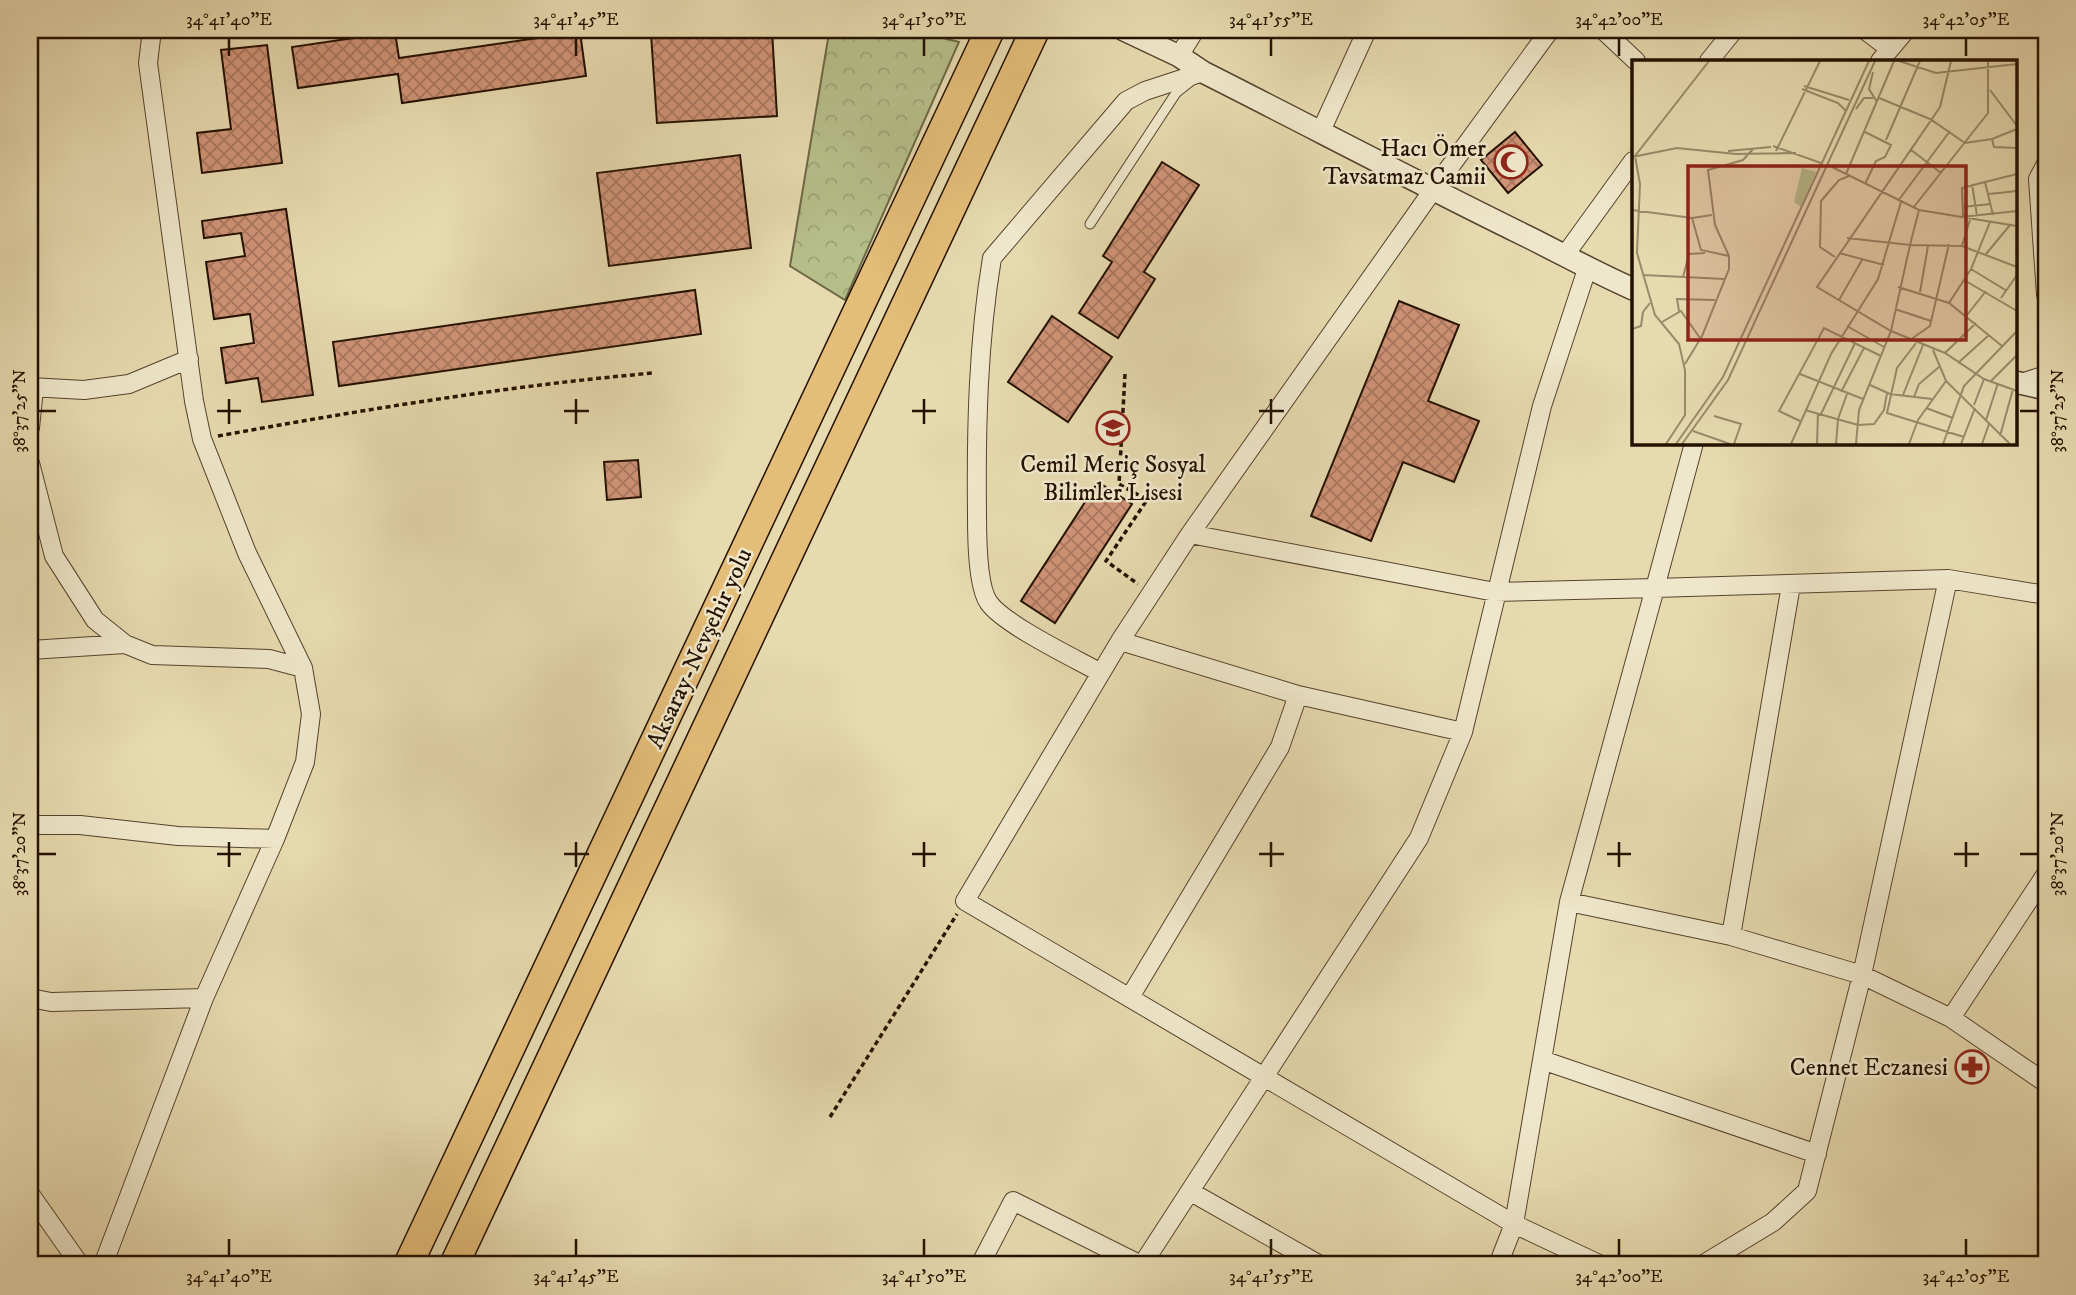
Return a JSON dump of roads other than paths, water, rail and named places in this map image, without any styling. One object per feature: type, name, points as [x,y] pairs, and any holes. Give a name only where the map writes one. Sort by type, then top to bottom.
[{"type":"highway","name":"Aksaray-Nevşehir yolu","points":[[408,1265],[990,30]]},
{"type":"highway","name":"Aksaray-Nevşehir yolu","points":[[454,1265],[1035,30]]},
{"type":"street","points":[[103,1265],[204,998],[275,839],[305,762],[311,714],[303,668],[247,553],[202,439],[148,63],[152,30]]},
{"type":"street","points":[[1124,30],[1565,255],[1587,269],[1632,289]]},
{"type":"street","points":[[1179,56],[1195,30]]},
{"type":"street","points":[[1321,131],[1367,30]]},
{"type":"street","points":[[1550,30],[1433,190],[1190,534],[1101,673],[965,901],[1514,1224],[1601,1265]]},
{"type":"street","points":[[1603,30],[1635,60]]},
{"type":"street","points":[[1710,60],[1734,30]]},
{"type":"street","points":[[1865,30],[1885,55],[1906,30]]},
{"type":"street","points":[[1101,673],[1002,617],[987,601],[978,557],[976,428],[987,287],[992,258],[1126,100],[1203,72]]},
{"type":"street","points":[[1565,255],[1632,162]]},
{"type":"street","points":[[2046,164],[2038,179],[2046,295]]},
{"type":"street","points":[[980,1265],[1013,1201],[1141,1265],[1419,838],[1463,732],[1542,406],[1587,269]]},
{"type":"street","points":[[30,428],[32,388],[84,390],[129,384],[189,359]]},
{"type":"street","points":[[2018,382],[2046,375]]},
{"type":"street","points":[[2018,382],[2046,389]]},
{"type":"street","points":[[1498,1265],[1514,1224],[1569,902],[1694,444]]},
{"type":"street","points":[[30,463],[54,556],[94,620],[125,644],[152,655],[269,659],[303,668]]},
{"type":"street","points":[[1190,534],[1496,592],[1948,579],[2045,590]]},
{"type":"street","points":[[1702,1265],[1773,1222],[1807,1191],[1862,975],[1948,579]]},
{"type":"street","points":[[1731,936],[1791,585]]},
{"type":"street","points":[[1121,641],[1298,695],[1463,732]]},
{"type":"street","points":[[30,650],[125,644]]},
{"type":"street","points":[[1130,997],[1280,747],[1298,695]]},
{"type":"street","points":[[30,825],[80,825],[178,836],[275,839]]},
{"type":"street","points":[[1951,1018],[2046,874]]},
{"type":"street","points":[[1569,902],[1731,936],[1862,975],[1951,1018],[2046,1083]]},
{"type":"street","points":[[30,998],[51,1002],[204,998]]},
{"type":"street","points":[[1542,1060],[1817,1154]]},
{"type":"street","points":[[1191,1192],[1320,1265]]},
{"type":"street","points":[[30,1194],[80,1265]]},
{"type":"lane","points":[[1090,224],[1176,93],[1203,72]]},
{"type":"place","name":"Hacı Ömer Tavsatmaz Camii","points":[[1511,162]]},
{"type":"place","name":"Cemil Meriç Sosyal Bilimler Lisesi","points":[[1113,428]]},
{"type":"place","name":"Cennet Eczanesi","points":[[1972,1067]]}]
